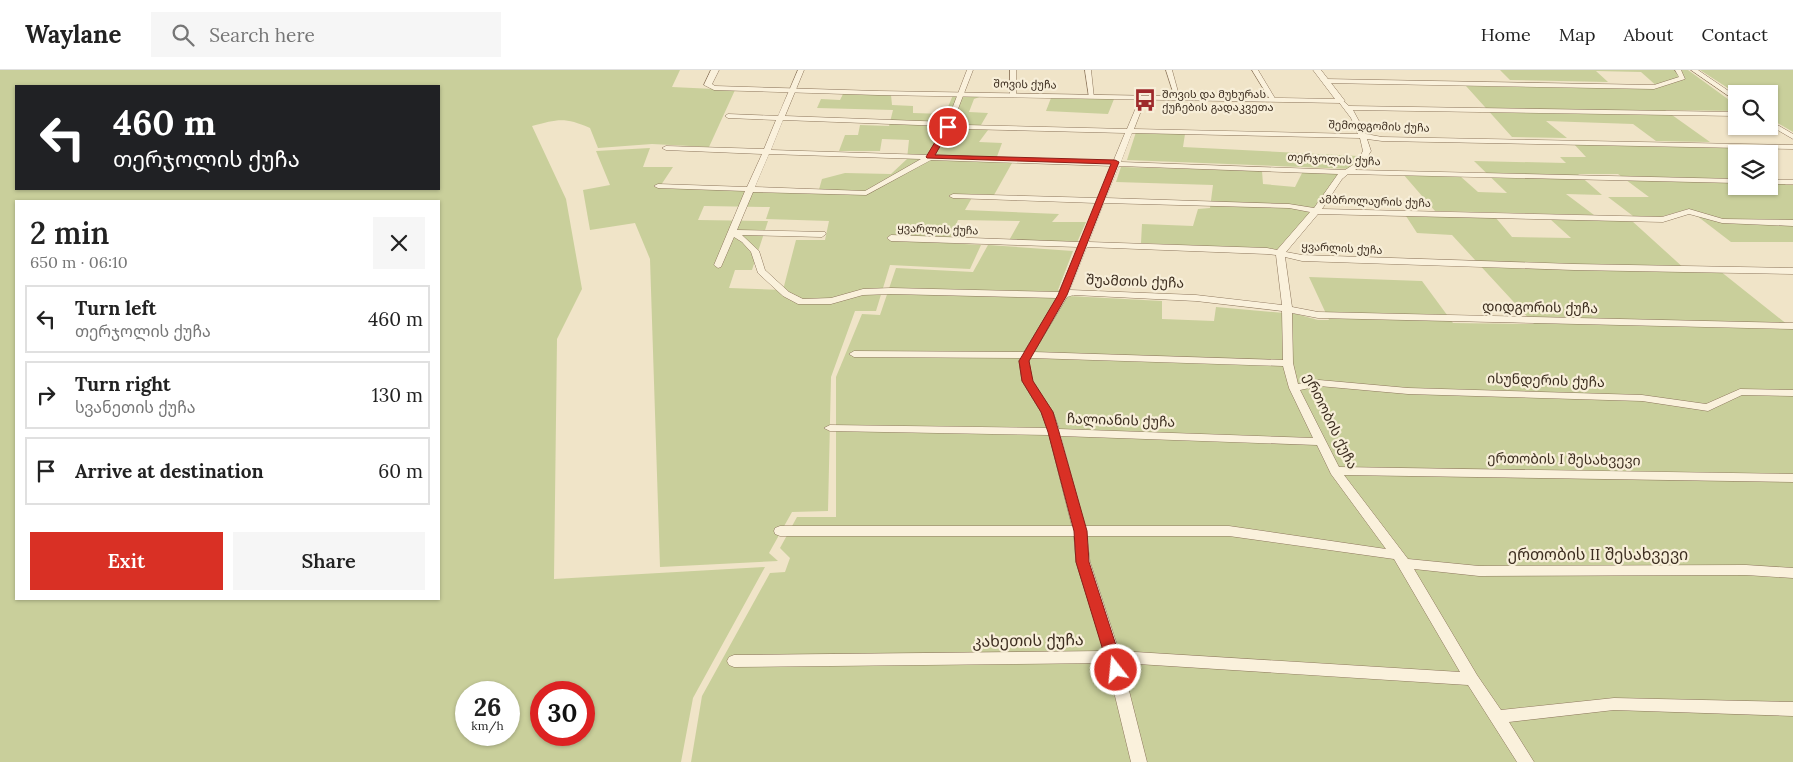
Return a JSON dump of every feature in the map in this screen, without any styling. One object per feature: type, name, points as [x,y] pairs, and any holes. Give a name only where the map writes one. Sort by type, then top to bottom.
[{"type":"street","name":"შოვის ქუჩა","points":[[715,70],[709,87],[792,91],[1341,101]]},
{"type":"street","points":[[718,265],[801,70]]},
{"type":"street","points":[[658,186],[866,193],[930,157],[949,124],[970,70]]},
{"type":"street","points":[[1013,70],[1013,95]]},
{"type":"street","points":[[1088,70],[1092,97]]},
{"type":"street","points":[[1169,70],[1178,98]]},
{"type":"street","points":[[1255,70],[1273,100]]},
{"type":"street","points":[[1280,253],[1316,211],[1339,177],[1359,164],[1366,151],[1364,136],[1349,108],[1316,70]]},
{"type":"street","points":[[1325,81],[1654,87],[1683,78],[1678,70]]},
{"type":"street","points":[[1694,70],[1728,93]]},
{"type":"street","points":[[1138,762],[1112,657],[1082,562],[1080,531],[1054,432],[1047,412],[1028,381],[1024,361],[1062,295],[1081,245],[1102,199],[1115,162],[1143,98]]},
{"type":"street","points":[[1349,108],[1728,114]]},
{"type":"street","points":[[728,116],[949,124]]},
{"type":"street","name":"შემოდგომის ქუჩა","points":[[965,127],[1364,136],[1382,139],[1793,147]]},
{"type":"street","points":[[1778,128],[1793,137]]},
{"type":"street","name":"თერჯოლის ქუჩა","points":[[666,148],[1728,181]]},
{"type":"street","points":[[1778,182],[1793,182]]},
{"type":"street","name":"ამბროლაურის ქუჩა","points":[[953,196],[1289,206],[1316,211],[1663,220],[1689,211],[1722,221],[1793,222]]},
{"type":"street","points":[[732,232],[822,234]]},
{"type":"street","name":"შუამთის ქუჩა","points":[[732,232],[755,251],[761,271],[786,294],[801,302],[831,301],[863,292],[891,290],[1062,295],[1074,292],[1193,297],[1287,308]]},
{"type":"street","name":"ყვარლის ქუჩა","points":[[891,238],[1267,251],[1302,258],[1574,268],[1793,271]]},
{"type":"street","name":"ერთობის ქუჩა","points":[[1280,253],[1287,308],[1288,363],[1294,388],[1335,471],[1401,559],[1472,679],[1526,762]]},
{"type":"street","name":"დიდგორის ქუჩა","points":[[1287,308],[1318,316],[1793,326]]},
{"type":"street","points":[[854,354],[1028,354],[1197,358],[1288,363]]},
{"type":"street","name":"ისუნდერის ქუჩა","points":[[1294,388],[1319,383],[1408,392],[1642,398],[1708,408],[1740,392],[1793,393]]},
{"type":"street","name":"ჩალიანის ქუჩა","points":[[830,428],[1054,432],[1321,442]]},
{"type":"street","name":"ერთობის I შესახვევი","points":[[1335,471],[1793,478]]},
{"type":"street","name":"ერთობის II შესახვევი","points":[[780,531],[1229,531],[1479,571],[1746,570],[1793,574]]},
{"type":"street","name":"კახეთის ქუჩა","points":[[734,661],[1112,657],[1472,679]]},
{"type":"street","points":[[1496,717],[1614,704],[1793,710]]},
{"type":"green space","points":[[0,70],[680,70],[672,87],[735,90],[709,147],[652,144],[598,148],[590,128],[581,124],[561,120],[532,126],[566,199],[582,289],[557,339],[554,579],[765,567],[693,698],[681,762],[0,762]]},
{"type":"green space","points":[[1500,70],[1688,70],[1728,99],[1728,111],[1665,110],[1710,142],[1656,141],[1633,124],[1546,121],[1567,138],[1512,137],[1466,86],[1659,88],[1641,72],[1596,71],[1608,82],[1510,80]]},
{"type":"green space","points":[[1700,70],[1793,70],[1793,132],[1778,123],[1778,85],[1728,85],[1728,88]]},
{"type":"green space","points":[[843,94],[891,95],[892,105],[913,106],[913,113],[945,114],[953,95],[982,96],[974,99],[969,112],[988,113],[981,125],[991,126],[979,142],[1002,143],[995,162],[1012,163],[994,195],[974,194],[965,210],[1059,214],[1052,222],[1086,222],[1075,247],[1007,244],[1020,221],[958,220],[948,243],[981,245],[970,269],[890,265],[876,311],[855,311],[831,377],[828,511],[792,512],[769,553],[778,561],[660,567],[650,259],[635,223],[590,230],[583,190],[610,185],[596,151],[650,148],[643,167],[673,167],[659,188],[818,193],[822,179],[845,173],[891,174],[907,159],[909,140],[882,139],[880,151],[839,151],[845,135],[858,135],[860,125],[889,126],[893,110],[817,108],[821,99],[840,100]],"holes":[[[704,206],[770,207],[766,219],[829,221],[825,240],[796,240],[783,290],[729,288],[735,270],[752,270],[768,221],[698,220]]]},
{"type":"green space","points":[[1051,98],[1114,99],[1108,114],[1046,111]]},
{"type":"green space","points":[[1136,132],[1185,134],[1183,147],[1358,156],[1350,169],[1127,160]]},
{"type":"green space","points":[[1573,143],[1728,147],[1728,195],[1778,195],[1778,179],[1786,185],[1793,185],[1793,242],[1731,242],[1688,209],[1660,217],[1633,216],[1608,197],[1649,197],[1618,174],[1578,174],[1602,195],[1566,194],[1594,215],[1435,211],[1403,174],[1460,176],[1478,192],[1507,193],[1474,161],[1566,163],[1560,157],[1586,157]]},
{"type":"green space","points":[[1121,167],[1262,171],[1263,184],[1295,187],[1303,171],[1345,172],[1282,250],[1141,243],[1142,224],[1193,226],[1198,209],[1210,208],[1213,185],[1116,182]]},
{"type":"green space","points":[[1406,216],[1496,218],[1512,237],[1571,238],[1550,219],[1632,221],[1686,270],[1720,271],[1793,329],[1793,762],[691,762],[702,696],[770,573],[785,572],[790,558],[780,548],[797,517],[836,517],[836,377],[862,314],[880,315],[896,268],[973,272],[988,245],[1073,251],[1058,290],[1069,296],[1162,301],[1162,319],[1214,321],[1216,307],[1296,314],[1318,320],[1329,320],[1309,277],[1422,281],[1453,323],[1534,324],[1452,235],[1417,233]]},
{"type":"place","name":"შოვის და მუხურას ქუჩების გადაკვეთა","points":[[1145,100]]},
{"type":"route","points":[[948,127],[930,157],[1115,162],[1102,199],[1081,245],[1062,295],[1024,361],[1028,381],[1047,412],[1054,432],[1080,531],[1082,562],[1116,670]]}]
